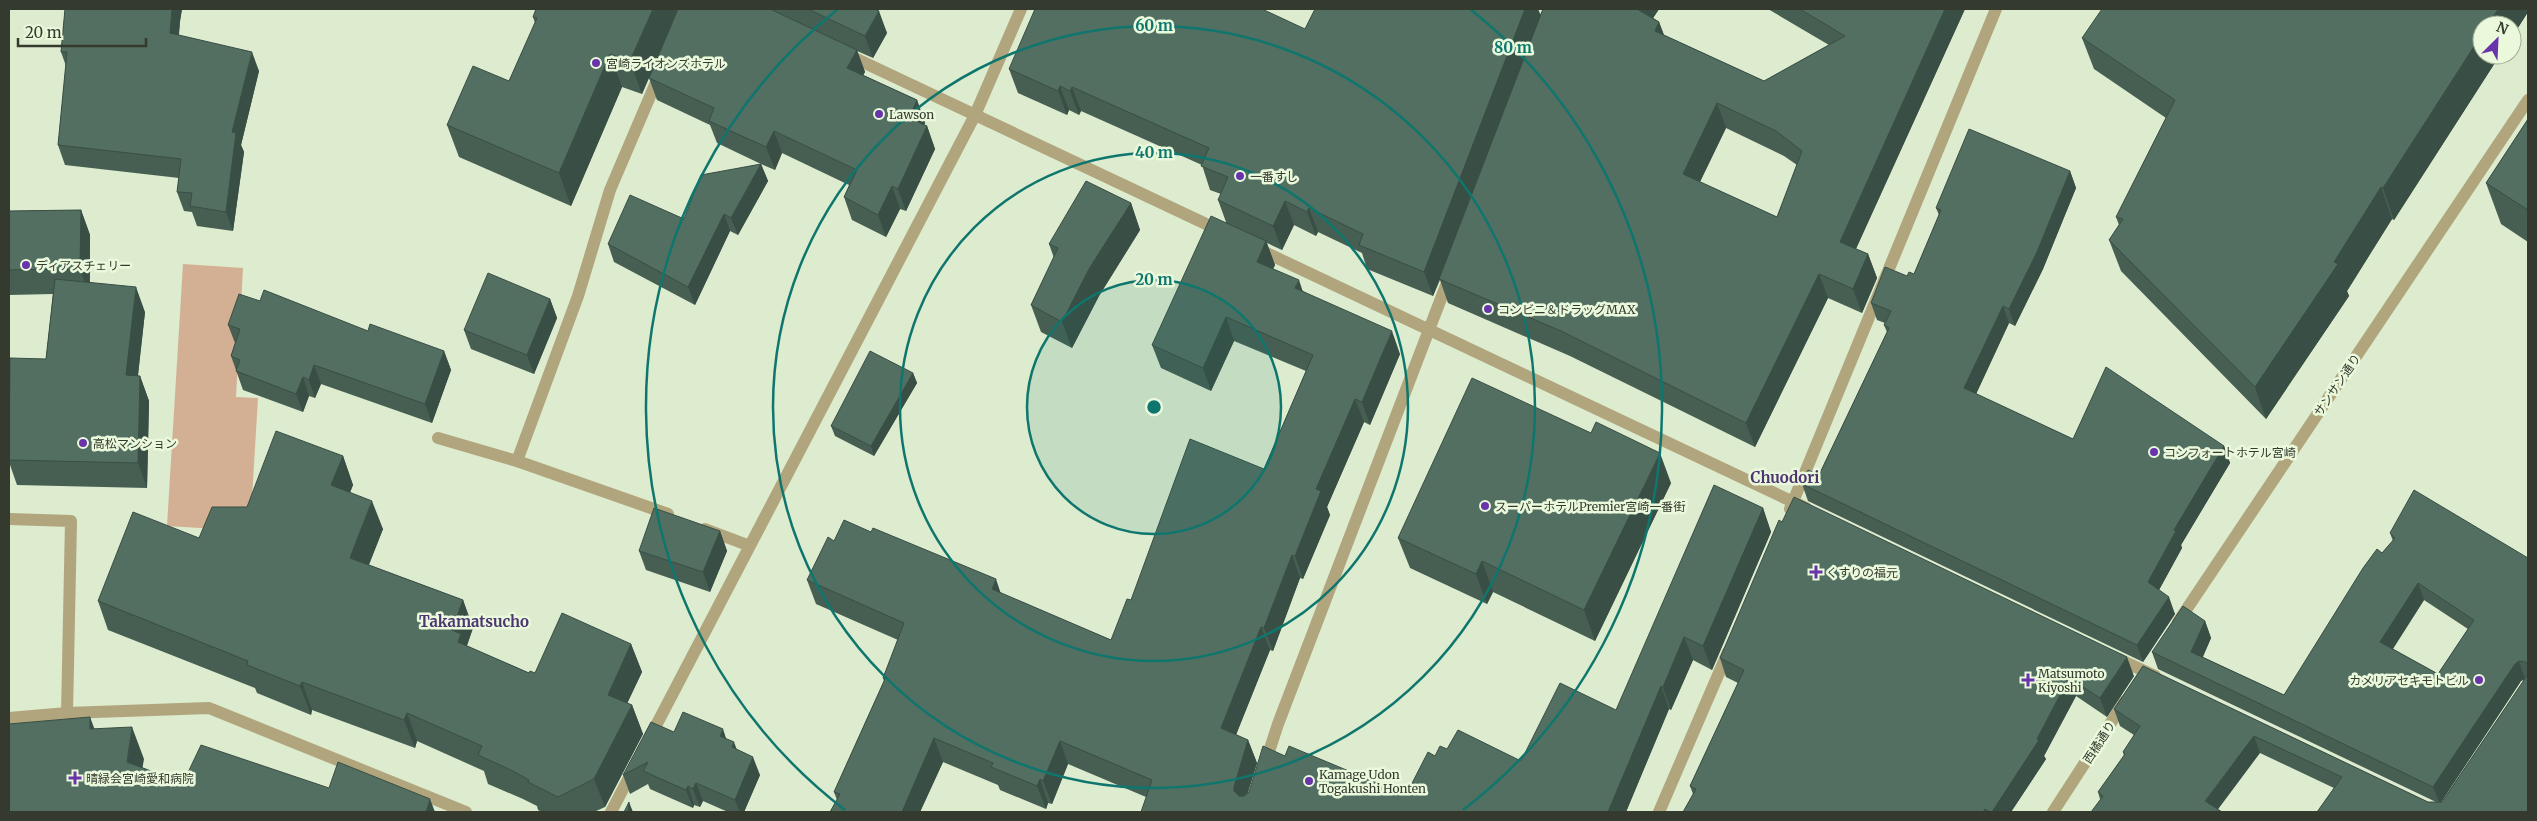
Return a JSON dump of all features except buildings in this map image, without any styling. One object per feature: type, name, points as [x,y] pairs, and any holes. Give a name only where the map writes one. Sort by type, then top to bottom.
[{"type":"street","points":[[611,812],[975,115],[1021,9]]},
{"type":"street","points":[[1785,521],[1996,9]]},
{"type":"street","points":[[840,51],[1820,515]]},
{"type":"street","points":[[517,461],[578,296],[610,190],[664,63]]},
{"type":"street","name":"サンサン通り","points":[[2173,629],[2528,100]]},
{"type":"street","points":[[1261,777],[1278,724],[1453,266]]},
{"type":"street","points":[[438,438],[517,461],[636,501],[680,519]]},
{"type":"street","points":[[9,519],[72,521],[67,713]]},
{"type":"street","points":[[697,526],[750,546]]},
{"type":"street","points":[[1659,812],[1734,639]]},
{"type":"street","points":[[2101,652],[2143,675],[2163,680]]},
{"type":"street","name":"西橘通り","points":[[2053,812],[2143,675]]},
{"type":"street","points":[[9,718],[67,713],[208,708],[466,812]]},
{"type":"shaded area","points":[[183,264],[243,268],[236,397],[258,398],[250,531],[167,526]]},
{"type":"place","name":"宮崎ライオンズホテル","points":[[596,63]]},
{"type":"place","name":"Lawson","points":[[879,114]]},
{"type":"place","name":"一番すし","points":[[1240,176]]},
{"type":"place","name":"ディアスチェリー","points":[[26,265]]},
{"type":"place","name":"コンビニ＆ドラッグMAX","points":[[1488,309]]},
{"type":"place","name":"高松マンション","points":[[83,443]]},
{"type":"place","name":"コンフォートホテル宮崎","points":[[2154,452]]},
{"type":"place","name":"スーパーホテルPremier宮崎一番街","points":[[1485,506]]},
{"type":"place","name":"くすりの福元","points":[[1816,572]]},
{"type":"place","name":"Matsumoto Kiyoshi","points":[[2028,680]]},
{"type":"place","name":"カメリアセキモトビル","points":[[2479,680]]},
{"type":"place","name":"晴緑会宮崎愛和病院","points":[[75,778]]},
{"type":"place","name":"Kamage Udon Togakushi Honten","points":[[1309,781]]},
{"type":"district","name":"Chuodori","points":[[1785,477]]},
{"type":"district","name":"Takamatsucho","points":[[474,621]]}]
